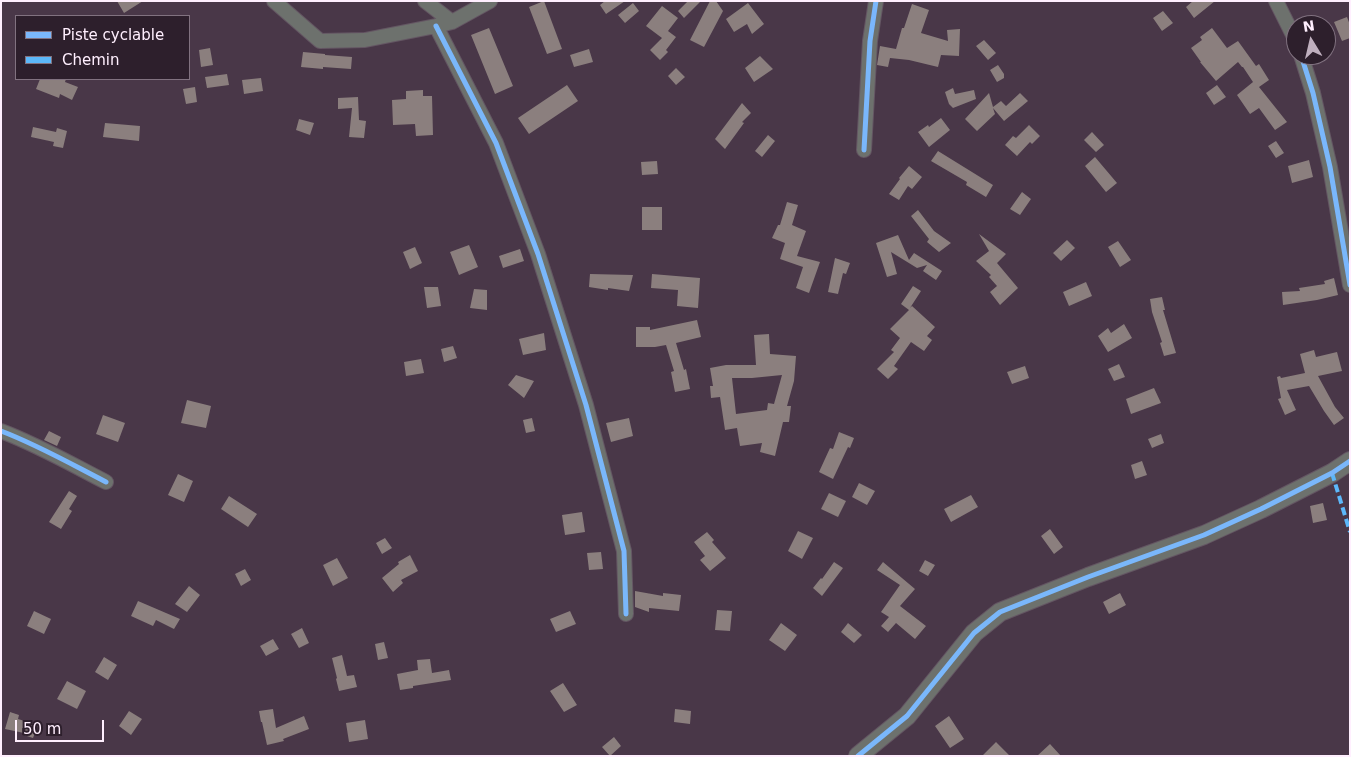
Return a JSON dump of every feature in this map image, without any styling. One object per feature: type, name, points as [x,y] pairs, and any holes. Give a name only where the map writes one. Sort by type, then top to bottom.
[{"type":"street","points":[[274,1],[320,41],[365,40],[436,26],[452,22],[490,1]]},
{"type":"street","points":[[425,1],[452,22]]},
{"type":"street","points":[[864,150],[870,41],[876,1]]},
{"type":"street","points":[[1276,1],[1286,21]]},
{"type":"street","points":[[436,26],[496,143],[538,254],[586,405],[624,551],[626,614]]},
{"type":"street","points":[[1303,65],[1330,167],[1350,284]]},
{"type":"street","points":[[1,431],[42,448],[106,482]]},
{"type":"street","points":[[858,756],[907,716],[974,632],[1000,612],[1088,577],[1204,535],[1261,509],[1332,473],[1350,461]]},
{"type":"building","points":[[117,1],[143,1],[124,13]]},
{"type":"building","points":[[544,1],[562,49],[547,54],[529,7]]},
{"type":"building","points":[[605,1],[625,1],[606,14],[600,5]]},
{"type":"building","points":[[688,1],[701,1],[684,18],[678,11]]},
{"type":"building","points":[[710,1],[716,1],[723,11],[704,47],[690,40]]},
{"type":"building","points":[[1193,1],[1215,1],[1194,18],[1186,7]]},
{"type":"building","points":[[633,3],[639,11],[625,23],[618,15]]},
{"type":"building","points":[[748,3],[764,24],[752,34],[747,24],[734,32],[726,19]]},
{"type":"building","points":[[912,4],[929,10],[921,33],[948,41],[947,30],[960,29],[959,56],[941,55],[938,67],[909,60],[890,58],[888,67],[877,65],[880,46],[896,49]]},
{"type":"building","points":[[662,6],[678,18],[668,31],[676,37],[666,50],[668,52],[660,60],[650,50],[662,38],[646,26]]},
{"type":"building","points":[[1163,11],[1173,23],[1162,31],[1153,18]]},
{"type":"building","points":[[1347,17],[1350,25],[1350,38],[1342,41],[1336,27],[1336,21]]},
{"type":"building","points":[[489,28],[513,86],[495,94],[471,35]]},
{"type":"building","points":[[1212,28],[1227,48],[1238,41],[1256,66],[1259,64],[1269,80],[1259,87],[1287,122],[1275,130],[1259,108],[1250,114],[1237,95],[1253,82],[1238,62],[1216,81],[1200,62],[1191,48],[1202,40],[1200,37]]},
{"type":"building","points":[[984,40],[996,53],[988,60],[976,46]]},
{"type":"building","points":[[210,48],[213,65],[201,67],[199,50]]},
{"type":"building","points":[[589,49],[593,62],[574,67],[570,55]]},
{"type":"building","points":[[303,52],[352,57],[351,69],[301,67]]},
{"type":"building","points":[[760,56],[773,69],[754,82],[745,68]]},
{"type":"building","points":[[998,65],[1004,74],[1004,78],[997,82],[990,70]]},
{"type":"building","points":[[676,68],[685,77],[676,85],[668,76]]},
{"type":"building","points":[[227,74],[229,85],[207,88],[205,77]]},
{"type":"building","points":[[261,78],[263,91],[244,94],[242,80]]},
{"type":"building","points":[[40,80],[66,80],[65,82],[78,87],[72,100],[60,94],[59,98],[36,89]]},
{"type":"building","points":[[567,85],[578,101],[529,134],[518,118]]},
{"type":"building","points":[[1217,85],[1226,97],[1214,105],[1206,93]]},
{"type":"building","points":[[195,87],[197,102],[186,104],[183,89]]},
{"type":"building","points":[[953,88],[955,94],[974,90],[976,99],[953,108],[949,104],[945,92]]},
{"type":"building","points":[[423,90],[423,96],[432,96],[433,135],[416,136],[415,124],[393,125],[392,100],[406,99],[406,91]]},
{"type":"building","points":[[989,93],[993,107],[1001,101],[1006,106],[1020,93],[1028,101],[1004,121],[993,108],[995,114],[977,131],[965,119]]},
{"type":"building","points":[[358,97],[359,120],[366,121],[364,138],[349,137],[352,108],[338,109],[338,98]]},
{"type":"building","points":[[742,103],[751,113],[742,122],[744,123],[725,149],[715,139]]},
{"type":"building","points":[[941,118],[950,130],[929,147],[918,132]]},
{"type":"building","points":[[299,119],[314,123],[310,135],[296,130]]},
{"type":"building","points":[[105,123],[140,126],[139,141],[103,137]]},
{"type":"building","points":[[1029,125],[1040,136],[1032,144],[1030,142],[1017,156],[1005,145],[1013,136],[1016,138]]},
{"type":"building","points":[[33,127],[56,132],[57,128],[67,131],[63,148],[53,146],[54,142],[31,137]]},
{"type":"building","points":[[1092,132],[1104,145],[1096,152],[1084,140]]},
{"type":"building","points":[[768,135],[775,141],[762,157],[755,151]]},
{"type":"building","points":[[1276,141],[1284,153],[1276,158],[1268,146]]},
{"type":"building","points":[[938,151],[993,185],[986,197],[966,185],[967,182],[931,161]]},
{"type":"building","points":[[1095,157],[1117,183],[1106,192],[1085,166]]},
{"type":"building","points":[[1309,160],[1313,177],[1292,183],[1288,166]]},
{"type":"building","points":[[657,161],[658,174],[642,175],[641,162]]},
{"type":"building","points":[[909,166],[922,177],[912,189],[908,186],[899,200],[889,194]]},
{"type":"building","points":[[1022,192],[1031,199],[1020,215],[1010,209]]},
{"type":"building","points":[[787,202],[798,205],[792,225],[806,231],[797,256],[820,262],[809,293],[796,288],[803,267],[780,259],[785,243],[772,238],[778,225],[780,225]]},
{"type":"building","points":[[642,207],[662,207],[662,230],[642,230]]},
{"type":"building","points":[[918,210],[934,231],[951,243],[939,252],[927,242],[929,239],[911,216]]},
{"type":"building","points":[[979,234],[1006,254],[997,263],[1018,288],[1000,305],[990,292],[997,286],[989,277],[991,275],[976,261],[989,251]]},
{"type":"building","points":[[898,235],[909,260],[914,253],[942,271],[936,280],[923,271],[927,265],[917,268],[891,252],[897,274],[887,277],[876,243]]},
{"type":"building","points":[[1067,240],[1075,248],[1061,261],[1053,253]]},
{"type":"building","points":[[1118,241],[1131,260],[1120,267],[1108,247]]},
{"type":"building","points":[[469,245],[478,267],[459,275],[450,252]]},
{"type":"building","points":[[415,247],[422,263],[410,269],[403,252]]},
{"type":"building","points":[[520,249],[524,261],[503,268],[499,256]]},
{"type":"building","points":[[835,258],[850,263],[846,274],[843,273],[838,294],[828,292]]},
{"type":"building","points":[[590,274],[633,275],[629,291],[589,287]]},
{"type":"building","points":[[652,274],[700,278],[698,308],[677,306],[678,290],[651,288]]},
{"type":"building","points":[[1334,278],[1338,295],[1283,305],[1282,292],[1300,291],[1299,288],[1325,284],[1324,281]]},
{"type":"building","points":[[1086,282],[1092,296],[1069,306],[1063,292]]},
{"type":"building","points":[[913,286],[921,291],[910,308],[912,306],[935,327],[927,336],[932,340],[924,351],[911,342],[894,366],[898,369],[888,379],[877,369],[894,352],[891,350],[900,338],[890,329],[909,310],[901,304]]},
{"type":"building","points":[[424,287],[438,287],[441,306],[427,308]]},
{"type":"building","points":[[474,289],[487,290],[487,310],[470,308]]},
{"type":"building","points":[[1162,297],[1165,310],[1163,310],[1176,353],[1164,356],[1150,299]]},
{"type":"building","points":[[697,320],[701,337],[676,343],[684,370],[686,369],[690,389],[675,392],[671,372],[674,371],[666,345],[636,347],[636,327],[650,327],[650,330]]},
{"type":"building","points":[[1124,324],[1132,338],[1108,352],[1098,336],[1108,328],[1111,333]]},
{"type":"building","points":[[544,333],[546,350],[523,355],[519,339]]},
{"type":"building","points":[[769,334],[770,354],[796,356],[794,381],[787,406],[791,406],[789,422],[783,422],[775,456],[760,452],[762,443],[740,446],[737,428],[725,430],[720,397],[711,398],[710,386],[713,386],[710,368],[726,365],[756,365],[754,335]],"holes":[[[782,375],[774,404],[768,403],[767,410],[736,414],[732,378]]]},
{"type":"building","points":[[453,346],[457,358],[444,362],[441,349]]},
{"type":"building","points":[[1314,350],[1316,357],[1337,352],[1342,371],[1318,376],[1335,407],[1344,418],[1334,425],[1309,386],[1287,390],[1296,410],[1285,415],[1278,399],[1281,398],[1277,377],[1280,376],[1281,378],[1305,373],[1300,354]]},
{"type":"building","points":[[421,359],[424,373],[406,376],[404,362]]},
{"type":"building","points":[[1119,364],[1125,377],[1114,381],[1108,369]]},
{"type":"building","points":[[1025,366],[1029,378],[1012,384],[1007,372]]},
{"type":"building","points":[[516,375],[534,381],[524,398],[508,385]]},
{"type":"building","points":[[1154,388],[1161,403],[1131,414],[1126,399]]},
{"type":"building","points":[[187,400],[211,406],[206,428],[181,423]]},
{"type":"building","points":[[103,415],[125,423],[118,442],[96,434]]},
{"type":"building","points":[[532,418],[535,431],[526,433],[523,420]]},
{"type":"building","points":[[629,418],[633,436],[611,442],[606,423]]},
{"type":"building","points":[[49,431],[61,437],[57,446],[44,440]]},
{"type":"building","points":[[839,432],[854,438],[833,479],[819,472],[830,448],[833,449]]},
{"type":"building","points":[[1161,434],[1164,443],[1152,448],[1148,439]]},
{"type":"building","points":[[1142,461],[1147,475],[1135,479],[1131,465]]},
{"type":"building","points":[[178,474],[193,481],[184,502],[168,495]]},
{"type":"building","points":[[859,483],[875,491],[867,505],[852,497]]},
{"type":"building","points":[[69,491],[77,496],[69,509],[72,511],[61,529],[49,522]]},
{"type":"building","points":[[829,493],[846,501],[838,517],[821,509]]},
{"type":"building","points":[[971,495],[978,507],[951,522],[944,509]]},
{"type":"building","points":[[229,496],[257,514],[248,527],[221,509]]},
{"type":"building","points":[[1323,503],[1327,520],[1313,523],[1310,506]]},
{"type":"building","points":[[582,512],[585,532],[565,535],[562,515]]},
{"type":"building","points":[[1050,529],[1063,547],[1054,554],[1041,536]]},
{"type":"building","points":[[798,531],[813,538],[802,559],[788,551]]},
{"type":"building","points":[[707,532],[714,540],[712,542],[726,558],[710,571],[700,560],[705,556],[694,542]]},
{"type":"building","points":[[385,538],[392,548],[382,554],[376,543]]},
{"type":"building","points":[[601,552],[603,569],[589,570],[587,553]]},
{"type":"building","points":[[410,555],[418,571],[401,580],[403,583],[393,592],[382,578],[399,564],[398,562]]},
{"type":"building","points":[[337,558],[348,578],[333,586],[323,565]]},
{"type":"building","points":[[925,560],[935,565],[928,576],[919,571]]},
{"type":"building","points":[[834,562],[843,568],[822,596],[813,588]]},
{"type":"building","points":[[883,562],[915,589],[900,606],[926,626],[915,639],[896,623],[888,632],[881,626],[889,617],[881,612],[900,585],[877,570]]},
{"type":"building","points":[[245,569],[251,580],[241,586],[235,574]]},
{"type":"building","points":[[189,586],[200,595],[187,612],[175,604]]},
{"type":"building","points":[[635,591],[663,596],[663,593],[681,595],[679,611],[649,608],[649,612],[635,607]]},
{"type":"building","points":[[1120,593],[1126,605],[1109,614],[1103,602]]},
{"type":"building","points":[[138,601],[180,619],[174,629],[156,620],[153,626],[131,616]]},
{"type":"building","points":[[717,610],[732,611],[730,631],[715,630]]},
{"type":"building","points":[[34,611],[51,619],[44,634],[27,626]]},
{"type":"building","points":[[570,611],[576,624],[556,632],[550,619]]},
{"type":"building","points":[[781,623],[797,635],[785,651],[769,640]]},
{"type":"building","points":[[848,623],[862,635],[854,643],[841,632]]},
{"type":"building","points":[[302,628],[309,643],[299,648],[291,634]]},
{"type":"building","points":[[273,639],[279,649],[266,656],[260,646]]},
{"type":"building","points":[[384,642],[388,658],[378,660],[375,644]]},
{"type":"building","points":[[342,655],[347,676],[354,675],[357,687],[339,691],[332,658]]},
{"type":"building","points":[[104,657],[117,665],[108,680],[95,672]]},
{"type":"building","points":[[430,659],[432,673],[449,670],[451,680],[400,690],[397,674],[418,670],[417,660]]},
{"type":"building","points":[[67,681],[86,691],[77,709],[57,699]]},
{"type":"building","points":[[563,683],[577,705],[564,712],[550,691]]},
{"type":"building","points":[[273,709],[276,728],[304,716],[309,729],[283,739],[284,741],[267,745],[259,711]]},
{"type":"building","points":[[675,709],[691,711],[690,724],[674,722]]},
{"type":"building","points":[[129,711],[142,719],[131,735],[119,726]]},
{"type":"building","points":[[10,712],[19,715],[18,719],[38,725],[33,738],[24,735],[24,733],[5,729]]},
{"type":"building","points":[[949,716],[964,739],[950,748],[935,726]]},
{"type":"building","points":[[365,720],[368,739],[349,742],[346,723]]},
{"type":"building","points":[[614,737],[621,746],[610,756],[602,747]]},
{"type":"building","points":[[996,742],[1010,756],[982,756]]},
{"type":"building","points":[[1050,744],[1061,756],[1037,756]]},
{"type":"marked path","points":[[1332,473],[1350,532]]},
{"type":"cycle path","points":[[864,150],[870,41],[876,1]]},
{"type":"cycle path","points":[[436,26],[496,143],[538,254],[586,405],[624,551],[626,614]]},
{"type":"cycle path","points":[[1304,65],[1313,93],[1330,167],[1350,285]]},
{"type":"cycle path","points":[[1,431],[15,436],[106,482]]},
{"type":"cycle path","points":[[858,756],[907,716],[974,633],[1000,612],[1088,577],[1204,535],[1261,509],[1332,473],[1350,461]]}]
